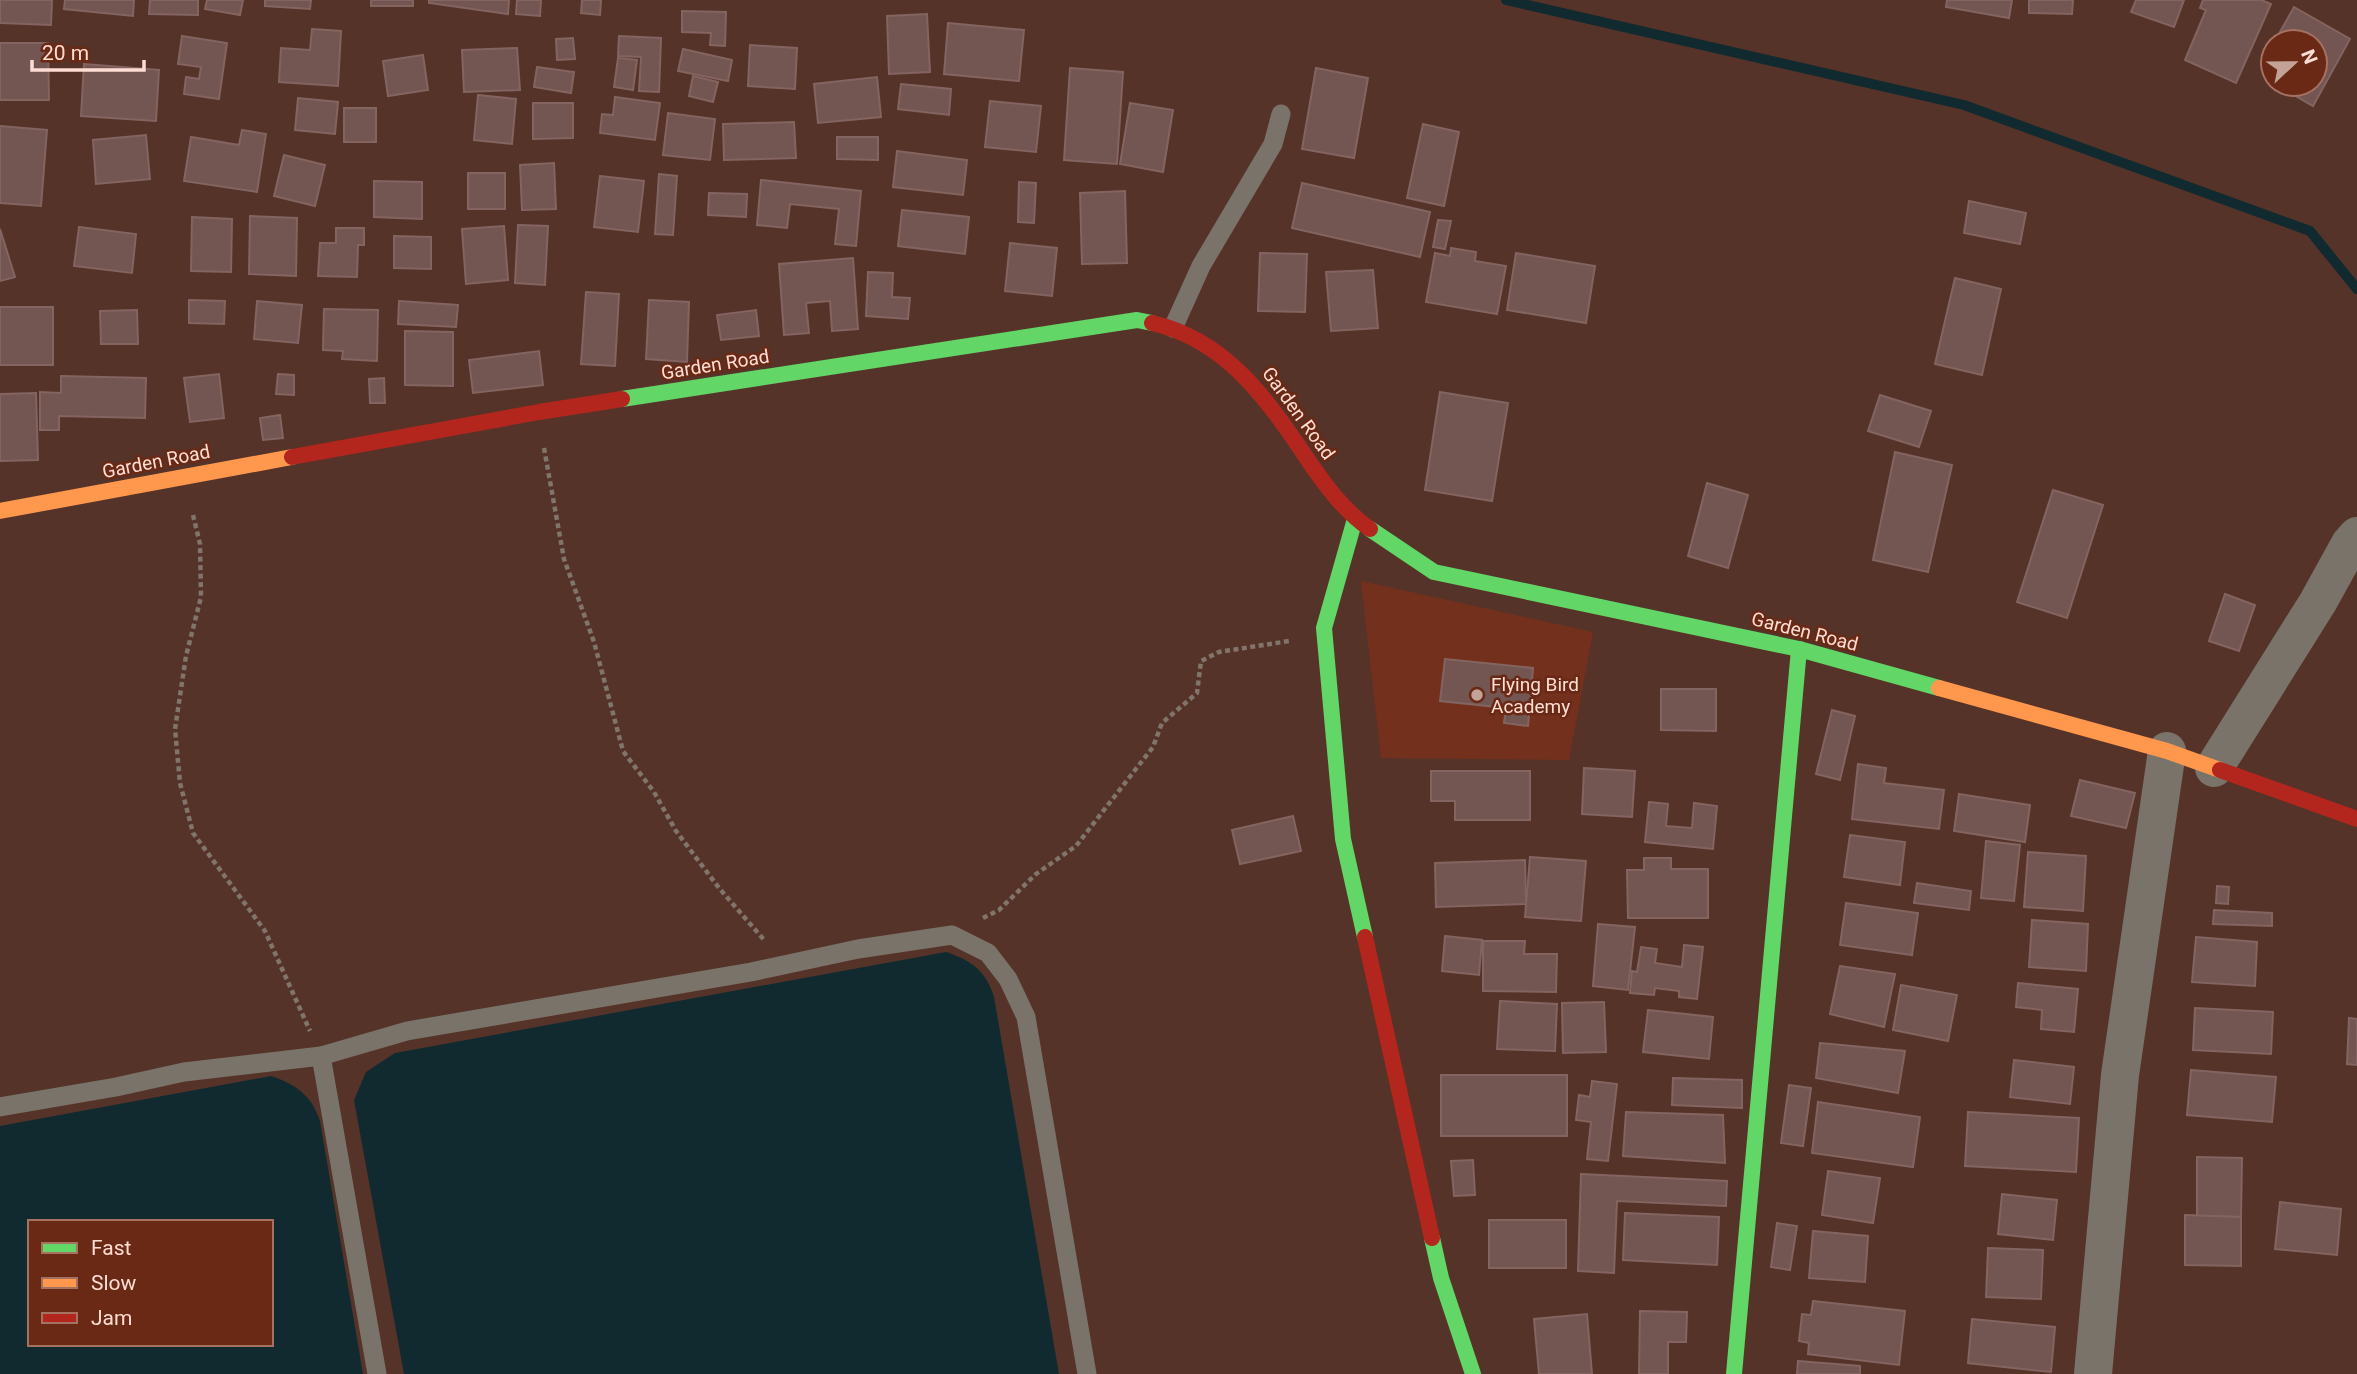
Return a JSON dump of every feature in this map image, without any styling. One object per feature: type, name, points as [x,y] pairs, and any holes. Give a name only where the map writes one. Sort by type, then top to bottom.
[{"type":"street","name":"Garden Road","points":[[0,511],[539,412],[1137,320],[1173,328],[1220,355],[1247,377],[1274,410],[1322,480],[1355,519],[1434,572],[1800,649],[2167,751],[2357,819]]},
{"type":"street","points":[[1355,519],[1324,628],[1343,839],[1441,1278],[1473,1374]]},
{"type":"street","points":[[2214,768],[2357,536]]},
{"type":"street","points":[[1734,1374],[1800,649]]},
{"type":"street","points":[[2093,1374],[2120,1075],[2167,751]]},
{"type":"lane","points":[[1173,328],[1202,266],[1273,145],[1281,114]]},
{"type":"lane","points":[[0,1107],[184,1072],[321,1056],[407,1031],[952,935],[988,953],[1009,979],[1026,1017],[1087,1374]]},
{"type":"lane","points":[[321,1056],[377,1374]]},
{"type":"path","points":[[539,412],[564,559],[594,642],[623,751],[654,792],[676,831],[719,888],[787,965]]},
{"type":"path","points":[[184,477],[200,544],[201,597],[186,656],[175,729],[180,783],[193,833],[265,931],[298,999],[321,1056]]},
{"type":"path","points":[[952,935],[999,910],[1036,874],[1076,846],[1153,747],[1162,723],[1197,694],[1201,661],[1219,652],[1325,635]]},
{"type":"shaded area","name":"Flying Bird Academy","points":[[1361,581],[1593,632],[1569,760],[1381,758]]},
{"type":"water","points":[[946,952],[963,959],[982,973],[994,997],[1059,1374],[404,1374],[354,1100],[366,1072],[395,1053]]},
{"type":"water","points":[[271,1076],[295,1087],[308,1098],[320,1121],[363,1374],[0,1374],[0,1126]]},
{"type":"building","points":[[0,0],[52,0],[51,25],[0,23]]},
{"type":"building","points":[[65,0],[134,0],[133,16],[64,9]]},
{"type":"building","points":[[150,0],[198,0],[198,15],[149,14]]},
{"type":"building","points":[[207,0],[243,0],[240,15],[205,9]]},
{"type":"building","points":[[265,0],[311,0],[310,9],[265,6]]},
{"type":"building","points":[[371,0],[413,0],[413,6],[371,6]]},
{"type":"building","points":[[429,0],[509,0],[508,14],[429,3]]},
{"type":"building","points":[[517,0],[541,0],[540,16],[516,14]]},
{"type":"building","points":[[582,0],[601,0],[600,15],[581,13]]},
{"type":"building","points":[[1947,0],[2012,0],[2009,18],[1946,7]]},
{"type":"building","points":[[2029,0],[2073,0],[2072,14],[2029,13]]},
{"type":"building","points":[[2136,0],[2184,0],[2174,27],[2131,12]]},
{"type":"building","points":[[2203,0],[2261,0],[2271,4],[2236,83],[2185,60],[2206,10],[2200,8]]},
{"type":"building","points":[[2294,7],[2350,39],[2329,77],[2329,28],[2282,28]]},
{"type":"building","points":[[682,11],[726,12],[725,46],[710,45],[711,33],[682,32]]},
{"type":"building","points":[[927,14],[930,72],[889,74],[887,16]]},
{"type":"building","points":[[948,23],[1024,30],[1019,81],[944,74]]},
{"type":"building","points":[[312,29],[341,31],[338,86],[279,82],[281,48],[310,50]]},
{"type":"building","points":[[182,36],[227,43],[219,99],[184,94],[186,77],[199,79],[201,67],[178,64]]},
{"type":"building","points":[[619,36],[661,38],[659,92],[639,91],[641,57],[618,56]]},
{"type":"building","points":[[573,38],[575,59],[557,60],[556,39]]},
{"type":"building","points":[[0,43],[48,43],[49,100],[0,100]]},
{"type":"building","points":[[750,45],[797,48],[795,89],[748,86]]},
{"type":"building","points":[[517,48],[520,90],[464,92],[462,50]]},
{"type":"building","points":[[683,49],[732,60],[728,81],[678,71]]},
{"type":"building","points":[[423,55],[428,90],[388,96],[383,61]]},
{"type":"building","points":[[618,58],[637,60],[633,90],[614,87]]},
{"type":"building","points":[[84,64],[159,70],[156,121],[81,116]]},
{"type":"building","points":[[537,67],[574,72],[571,93],[534,87]]},
{"type":"building","points":[[1070,68],[1123,72],[1117,164],[1064,160]]},
{"type":"building","points":[[1316,68],[1368,78],[1354,158],[1302,149]]},
{"type":"building","points":[[693,76],[718,82],[713,102],[689,96]]},
{"type":"building","points":[[877,77],[881,117],[818,123],[814,84]]},
{"type":"building","points":[[901,84],[951,89],[949,115],[898,109]]},
{"type":"building","points":[[478,95],[516,99],[512,144],[474,140]]},
{"type":"building","points":[[615,97],[660,103],[655,140],[600,133],[602,114],[613,115]]},
{"type":"building","points":[[298,98],[338,102],[335,134],[295,130]]},
{"type":"building","points":[[2299,98],[2317,98],[2313,106]]},
{"type":"building","points":[[990,101],[1041,106],[1036,152],[985,147]]},
{"type":"building","points":[[533,103],[573,103],[573,138],[533,139]]},
{"type":"building","points":[[1130,103],[1173,110],[1163,172],[1120,164]]},
{"type":"building","points":[[344,108],[376,108],[376,142],[344,142]]},
{"type":"building","points":[[668,113],[715,119],[710,160],[663,155]]},
{"type":"building","points":[[794,122],[796,158],[724,160],[723,124]]},
{"type":"building","points":[[1423,124],[1459,132],[1444,206],[1407,198]]},
{"type":"building","points":[[0,126],[47,130],[41,206],[0,203]]},
{"type":"building","points":[[242,130],[266,134],[257,192],[184,181],[191,137],[239,145]]},
{"type":"building","points":[[146,135],[150,179],[96,184],[93,140]]},
{"type":"building","points":[[837,137],[878,137],[878,160],[837,159]]},
{"type":"building","points":[[897,151],[967,160],[963,195],[893,187]]},
{"type":"building","points":[[284,155],[325,165],[315,206],[274,196]]},
{"type":"building","points":[[554,163],[556,209],[522,210],[520,165]]},
{"type":"building","points":[[468,173],[505,173],[505,209],[468,209]]},
{"type":"building","points":[[659,174],[677,176],[673,235],[655,234]]},
{"type":"building","points":[[600,176],[644,181],[638,232],[594,227]]},
{"type":"building","points":[[761,180],[861,191],[856,246],[835,244],[839,209],[790,204],[787,228],[757,225]]},
{"type":"building","points":[[374,181],[422,182],[422,219],[374,217]]},
{"type":"building","points":[[1019,182],[1036,183],[1034,223],[1018,222]]},
{"type":"building","points":[[1302,183],[1430,212],[1420,257],[1292,228]]},
{"type":"building","points":[[1125,191],[1127,263],[1082,264],[1080,193]]},
{"type":"building","points":[[709,193],[747,194],[746,217],[708,215]]},
{"type":"building","points":[[1969,201],[2026,213],[2020,244],[1964,233]]},
{"type":"building","points":[[902,210],[969,217],[965,254],[898,246]]},
{"type":"building","points":[[250,216],[297,218],[296,276],[249,274]]},
{"type":"building","points":[[192,217],[232,219],[231,272],[191,271]]},
{"type":"building","points":[[1438,220],[1451,221],[1445,249],[1433,247]]},
{"type":"building","points":[[518,225],[548,226],[545,285],[515,283]]},
{"type":"building","points":[[504,226],[508,280],[466,284],[462,229]]},
{"type":"building","points":[[79,227],[136,234],[132,273],[74,266]]},
{"type":"building","points":[[336,228],[364,228],[364,245],[358,245],[357,277],[318,276],[320,243],[336,243]]},
{"type":"building","points":[[0,229],[15,277],[0,281]]},
{"type":"building","points":[[394,236],[431,237],[431,269],[394,268]]},
{"type":"building","points":[[1010,243],[1057,248],[1052,296],[1005,291]]},
{"type":"building","points":[[1451,248],[1476,252],[1475,261],[1506,266],[1497,314],[1426,302],[1435,253],[1450,256]]},
{"type":"building","points":[[1260,253],[1307,254],[1305,312],[1258,311]]},
{"type":"building","points":[[1516,253],[1595,266],[1586,323],[1507,310]]},
{"type":"building","points":[[853,258],[858,329],[832,331],[830,301],[806,303],[809,333],[784,335],[779,264]]},
{"type":"building","points":[[1373,270],[1378,328],[1331,331],[1326,272]]},
{"type":"building","points":[[868,272],[893,273],[892,297],[910,298],[908,319],[866,316]]},
{"type":"building","points":[[1955,278],[2001,289],[1982,375],[1935,364]]},
{"type":"building","points":[[586,292],[619,294],[615,366],[581,364]]},
{"type":"building","points":[[189,300],[225,301],[224,324],[189,323]]},
{"type":"building","points":[[649,300],[689,302],[687,362],[646,359]]},
{"type":"building","points":[[257,301],[302,305],[298,343],[254,339]]},
{"type":"building","points":[[399,301],[458,305],[456,327],[398,324]]},
{"type":"building","points":[[0,307],[53,307],[53,365],[0,365]]},
{"type":"building","points":[[324,309],[378,310],[377,361],[342,359],[343,351],[323,350]]},
{"type":"building","points":[[137,310],[138,344],[101,344],[100,311]]},
{"type":"building","points":[[756,310],[759,336],[721,340],[717,315]]},
{"type":"building","points":[[405,331],[453,332],[453,386],[405,385]]},
{"type":"building","points":[[539,351],[543,385],[473,393],[469,360]]},
{"type":"building","points":[[219,374],[224,418],[190,422],[184,378]]},
{"type":"building","points":[[278,374],[294,375],[294,395],[276,394]]},
{"type":"building","points":[[61,376],[146,378],[145,418],[59,416],[59,430],[40,430],[40,392],[61,393]]},
{"type":"building","points":[[384,378],[385,403],[370,403],[369,379]]},
{"type":"building","points":[[1440,392],[1508,403],[1492,501],[1425,490]]},
{"type":"building","points":[[36,393],[38,460],[0,461],[0,394]]},
{"type":"building","points":[[1880,395],[1931,411],[1919,447],[1868,431]]},
{"type":"building","points":[[280,415],[283,438],[263,440],[260,418]]},
{"type":"building","points":[[1895,452],[1952,465],[1928,572],[1873,560]]},
{"type":"building","points":[[1707,483],[1748,495],[1728,568],[1688,556]]},
{"type":"building","points":[[2053,490],[2103,505],[2067,618],[2017,602]]},
{"type":"building","points":[[2225,594],[2255,605],[2239,651],[2209,641]]},
{"type":"building","points":[[1445,659],[1533,668],[1528,726],[1504,723],[1506,708],[1440,701]]},
{"type":"building","points":[[1661,689],[1716,689],[1716,731],[1661,730]]},
{"type":"building","points":[[1832,710],[1855,716],[1840,780],[1816,774]]},
{"type":"building","points":[[1858,764],[1886,768],[1884,783],[1944,790],[1939,829],[1852,819]]},
{"type":"building","points":[[1584,768],[1635,771],[1632,817],[1582,814]]},
{"type":"building","points":[[1431,771],[1530,771],[1530,820],[1455,820],[1455,801],[1431,801]]},
{"type":"building","points":[[2080,780],[2135,793],[2126,828],[2071,816]]},
{"type":"building","points":[[1959,794],[2030,805],[2025,842],[1954,831]]},
{"type":"building","points":[[1649,802],[1668,804],[1666,826],[1692,828],[1694,803],[1717,806],[1713,849],[1645,842]]},
{"type":"building","points":[[1293,816],[1301,851],[1240,864],[1232,830]]},
{"type":"building","points":[[1850,835],[1905,842],[1900,885],[1844,877]]},
{"type":"building","points":[[1986,841],[2020,845],[2014,901],[1981,898]]},
{"type":"building","points":[[2028,852],[2086,856],[2083,911],[2024,907]]},
{"type":"building","points":[[1530,857],[1586,861],[1581,921],[1525,917]]},
{"type":"building","points":[[1644,858],[1671,858],[1671,869],[1708,869],[1708,918],[1628,918],[1627,870],[1644,870]]},
{"type":"building","points":[[1525,860],[1526,904],[1436,907],[1435,863]]},
{"type":"building","points":[[1917,883],[1971,891],[1969,910],[1914,903]]},
{"type":"building","points":[[2217,886],[2229,887],[2228,904],[2216,903]]},
{"type":"building","points":[[1846,903],[1918,913],[1912,955],[1840,945]]},
{"type":"building","points":[[2214,910],[2272,913],[2272,926],[2213,924]]},
{"type":"building","points":[[2032,920],[2088,924],[2086,971],[2029,967]]},
{"type":"building","points":[[1598,924],[1635,927],[1628,990],[1593,986]]},
{"type":"building","points":[[1445,936],[1482,940],[1479,975],[1442,971]]},
{"type":"building","points":[[2196,937],[2257,942],[2255,986],[2192,982]]},
{"type":"building","points":[[1483,941],[1525,941],[1524,954],[1557,954],[1556,992],[1483,991]]},
{"type":"building","points":[[1684,945],[1703,947],[1697,999],[1679,997],[1679,991],[1655,988],[1654,995],[1630,993],[1632,971],[1637,972],[1641,947],[1657,949],[1655,963],[1682,967]]},
{"type":"building","points":[[1840,966],[1895,974],[1884,1027],[1830,1014]]},
{"type":"building","points":[[2018,983],[2078,989],[2074,1032],[2041,1029],[2042,1010],[2016,1007]]},
{"type":"building","points":[[1901,985],[1957,995],[1948,1041],[1893,1030]]},
{"type":"building","points":[[1500,1001],[1557,1004],[1555,1051],[1497,1049]]},
{"type":"building","points":[[1604,1002],[1606,1052],[1563,1053],[1562,1003]]},
{"type":"building","points":[[2195,1008],[2273,1012],[2271,1054],[2193,1050]]},
{"type":"building","points":[[1648,1010],[1713,1017],[1709,1059],[1643,1052]]},
{"type":"building","points":[[2349,1018],[2357,1019],[2357,1065],[2347,1064]]},
{"type":"building","points":[[1820,1043],[1905,1051],[1898,1093],[1816,1078]]},
{"type":"building","points":[[2014,1060],[2074,1067],[2070,1104],[2010,1097]]},
{"type":"building","points":[[2191,1070],[2276,1077],[2272,1122],[2187,1115]]},
{"type":"building","points":[[1441,1075],[1567,1075],[1567,1136],[1441,1136]]},
{"type":"building","points":[[1673,1078],[1742,1080],[1742,1108],[1672,1105]]},
{"type":"building","points":[[1592,1081],[1617,1084],[1608,1161],[1587,1159],[1591,1122],[1576,1120],[1579,1095],[1590,1097]]},
{"type":"building","points":[[1789,1085],[1811,1088],[1803,1146],[1781,1143]]},
{"type":"building","points":[[1818,1102],[1920,1117],[1913,1167],[1812,1153]]},
{"type":"building","points":[[1626,1112],[1723,1115],[1725,1163],[1623,1156]]},
{"type":"building","points":[[1968,1112],[2079,1118],[2076,1172],[1965,1166]]},
{"type":"building","points":[[2197,1157],[2242,1158],[2241,1217],[2197,1216]]},
{"type":"building","points":[[1473,1160],[1475,1195],[1454,1196],[1451,1161]]},
{"type":"building","points":[[1828,1171],[1880,1178],[1873,1223],[1822,1215]]},
{"type":"building","points":[[1581,1174],[1727,1181],[1726,1206],[1617,1201],[1614,1273],[1578,1271]]},
{"type":"building","points":[[2002,1194],[2057,1200],[2053,1240],[1998,1234]]},
{"type":"building","points":[[2280,1202],[2341,1209],[2337,1255],[2275,1249]]},
{"type":"building","points":[[1625,1213],[1719,1217],[1717,1265],[1623,1260]]},
{"type":"building","points":[[2185,1215],[2241,1217],[2241,1266],[2185,1265]]},
{"type":"building","points":[[1489,1220],[1566,1220],[1566,1268],[1489,1268]]},
{"type":"building","points":[[1777,1223],[1797,1226],[1790,1270],[1771,1267]]},
{"type":"building","points":[[1813,1231],[1868,1236],[1865,1282],[1809,1278]]},
{"type":"building","points":[[1988,1248],[2043,1250],[2041,1299],[1986,1297]]},
{"type":"building","points":[[1813,1301],[1905,1311],[1899,1365],[1808,1354],[1809,1343],[1799,1341],[1802,1314],[1811,1315]]},
{"type":"building","points":[[1640,1311],[1687,1312],[1686,1342],[1668,1342],[1668,1374],[1639,1374]]},
{"type":"building","points":[[1587,1314],[1592,1374],[1539,1374],[1534,1319]]},
{"type":"building","points":[[1972,1319],[2055,1327],[2051,1372],[1968,1363]]},
{"type":"building","points":[[1798,1361],[1860,1366],[1860,1374],[1797,1374]]},
{"type":"waterway","points":[[1506,0],[1964,105],[2310,231],[2357,289]]},
{"type":"traffic: fast","points":[[622,399],[1137,320],[1152,323]]},
{"type":"traffic: fast","points":[[1355,519],[1324,628],[1343,839],[1365,937]]},
{"type":"traffic: fast","points":[[1370,529],[1434,572],[1799,649],[1939,688]]},
{"type":"traffic: fast","points":[[1734,1374],[1799,649]]},
{"type":"traffic: fast","points":[[1432,1238],[1441,1278],[1473,1374]]},
{"type":"traffic: slow","points":[[0,511],[292,457]]},
{"type":"traffic: slow","points":[[1939,688],[2167,751],[2220,770]]},
{"type":"traffic: jam","points":[[1152,323],[1178,331],[1202,343],[1242,374],[1335,496],[1370,529]]},
{"type":"traffic: jam","points":[[292,457],[622,399]]},
{"type":"traffic: jam","points":[[2220,770],[2357,819]]},
{"type":"traffic: jam","points":[[1365,937],[1432,1238]]},
{"type":"place","name":"Flying Bird Academy","points":[[1477,695]]}]
